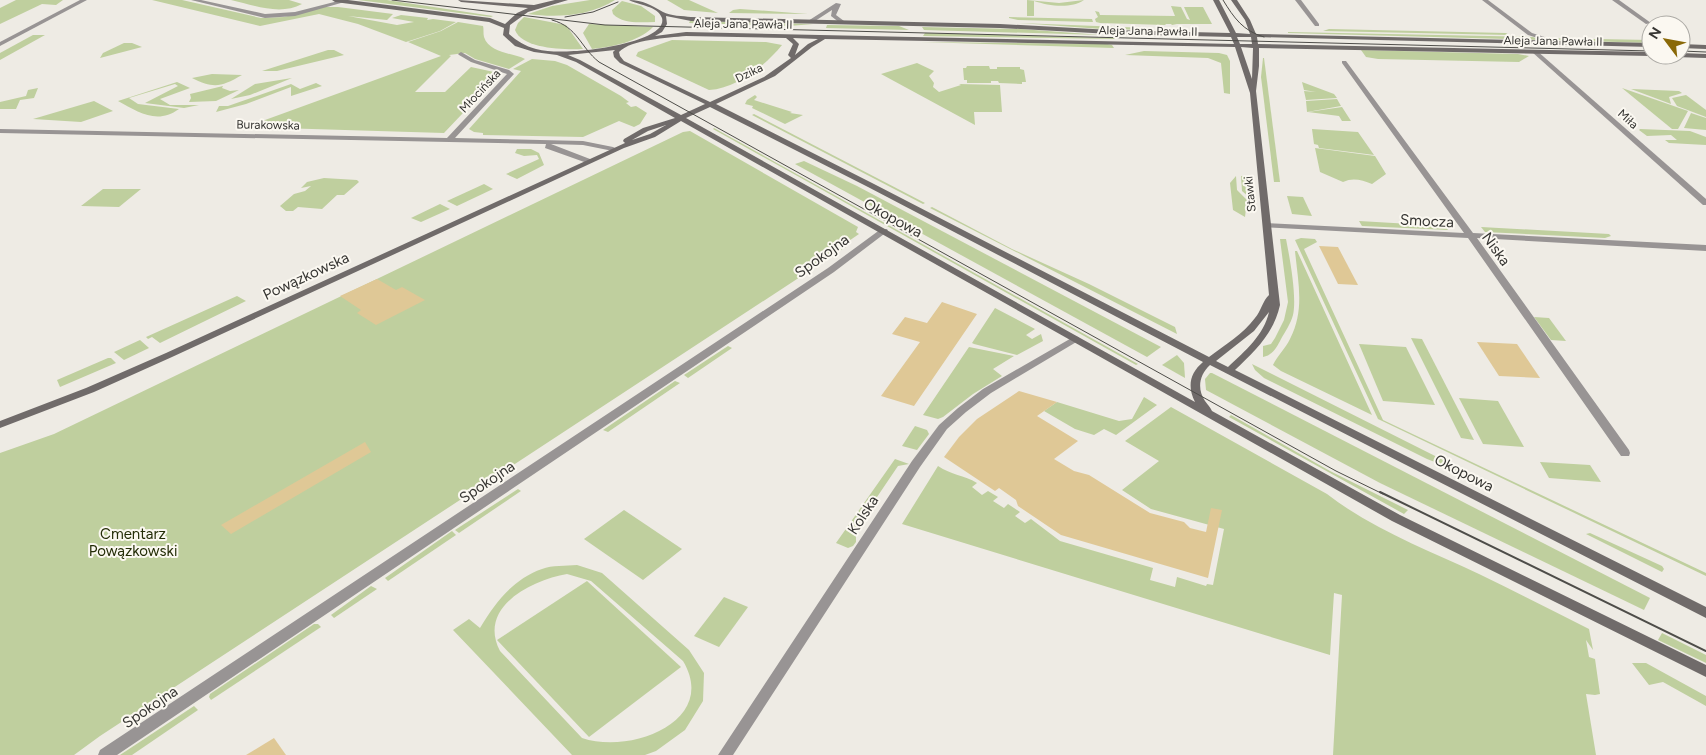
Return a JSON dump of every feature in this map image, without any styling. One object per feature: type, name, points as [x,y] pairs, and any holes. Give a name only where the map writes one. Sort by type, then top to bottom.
[{"type":"main road","points":[[336,0],[490,20],[506,27]]},
{"type":"main road","points":[[461,0],[516,6],[540,5],[565,0]]},
{"type":"main road","points":[[632,0],[648,2],[663,14],[665,20],[663,26],[646,39]]},
{"type":"main road","name":"Stawki","points":[[1216,0],[1234,35],[1253,93],[1275,305],[1269,327],[1258,342],[1229,371]]},
{"type":"main road","name":"Stawki","points":[[1234,0],[1251,27],[1253,35],[1256,75],[1253,93]]},
{"type":"main road","points":[[540,5],[516,16],[506,27],[506,35],[516,44],[536,50],[557,53]]},
{"type":"main road","name":"Aleja Jana Pawła II","points":[[663,14],[691,19],[1641,45]]},
{"type":"main road","points":[[879,38],[910,35],[913,32],[913,29],[894,24]]},
{"type":"main road","name":"Aleja Jana Pawła II","points":[[557,53],[600,51],[646,39],[680,34],[1641,54]]},
{"type":"main road","points":[[786,36],[796,44],[791,55],[794,58]]},
{"type":"main road","name":"Dzika","points":[[710,104],[781,70],[809,44],[826,37]]},
{"type":"main road","points":[[1691,46],[1706,47]]},
{"type":"main road","name":"Okopowa","points":[[621,47],[616,52],[620,61],[854,176],[1229,371],[1706,613]]},
{"type":"main road","name":"Okopowa","points":[[557,53],[579,61],[1396,518],[1706,671]]},
{"type":"main road","points":[[1691,56],[1706,56]]},
{"type":"main road","name":"Powązkowska","points":[[0,425],[90,390],[587,161],[621,146],[641,140],[710,104]]},
{"type":"main road","name":"Stawki","points":[[1208,360],[1236,341],[1258,322],[1269,306],[1273,291]]},
{"type":"main road","name":"Okopowa","points":[[1208,360],[1198,370],[1195,386],[1196,394],[1211,415]]},
{"type":"street","points":[[0,44],[84,0]]},
{"type":"street","points":[[194,0],[265,16],[295,14],[344,1]]},
{"type":"street","points":[[217,0],[272,12],[296,10],[310,2]]},
{"type":"street","points":[[1298,0],[1317,25]]},
{"type":"street","points":[[1485,0],[1530,34],[1549,41],[1564,43]]},
{"type":"street","points":[[1616,0],[1641,18]]},
{"type":"street","points":[[810,22],[840,2]]},
{"type":"street","points":[[840,2],[833,15],[842,22]]},
{"type":"street","points":[[32,26],[60,5]]},
{"type":"street","name":"Miła","points":[[1534,52],[1706,203]]},
{"type":"street","name":"Młocińska","points":[[449,140],[511,74],[507,71],[476,62],[461,54]]},
{"type":"street","name":"Niska","points":[[1344,62],[1541,333],[1625,453]]},
{"type":"street","name":"Burakowska","points":[[0,131],[583,143],[613,150]]},
{"type":"street","name":"Burakowska","points":[[535,143],[559,149],[587,161]]},
{"type":"street","name":"Smocza","points":[[1266,226],[1706,248]]},
{"type":"street","name":"Spokojna","points":[[105,755],[831,270],[884,231]]},
{"type":"street","name":"Kolska","points":[[725,755],[916,464],[943,427],[987,391],[1075,339]]},
{"type":"green space","points":[[16,0],[63,0],[56,5],[42,4],[0,24],[0,8]]},
{"type":"green space","points":[[152,0],[182,0],[261,18],[284,17],[324,7],[338,7],[393,14],[387,20],[348,16],[397,25],[414,22],[392,18],[401,15],[428,18],[427,20],[456,22],[440,31],[406,42],[358,24],[319,14],[260,26]]},
{"type":"green space","points":[[231,0],[289,0],[302,4],[285,9],[276,9],[257,7]]},
{"type":"green space","points":[[358,0],[387,0],[493,16],[491,17]]},
{"type":"green space","points":[[590,0],[615,0],[595,10],[573,15],[550,16],[528,14],[552,6]]},
{"type":"green space","points":[[667,0],[689,0],[718,13],[684,10]]},
{"type":"green space","points":[[1027,0],[1059,3],[1084,0],[1066,6],[1034,1],[1034,16],[1027,16]]},
{"type":"green space","points":[[622,1],[641,6],[655,16],[655,22],[633,22],[617,18],[612,10]]},
{"type":"green space","points":[[1171,6],[1181,7],[1187,19],[1190,20],[1184,7],[1203,7],[1212,24],[1100,23],[1096,22],[1095,19],[1098,17],[1095,11],[1099,12],[1100,15],[1175,16]]},
{"type":"green space","points":[[740,9],[808,14],[729,13]]},
{"type":"green space","points":[[524,17],[566,25],[583,49],[545,47],[526,41],[515,30],[518,23]]},
{"type":"green space","points":[[1009,17],[1092,19],[1093,22],[1018,20]]},
{"type":"green space","points":[[690,21],[813,24],[789,26],[689,23]]},
{"type":"green space","points":[[458,22],[483,26],[484,37],[491,46],[502,52],[525,59],[509,69],[475,59],[465,53],[449,55],[451,56],[415,92],[445,92],[471,67],[494,72],[499,75],[444,133],[246,127],[441,56],[408,42],[441,31]]},
{"type":"green space","points":[[1019,23],[1148,28],[1149,30],[1102,29]]},
{"type":"green space","points":[[589,24],[653,27],[632,40],[608,47],[592,49],[583,33]]},
{"type":"green space","points":[[827,25],[899,26],[909,30],[826,28]]},
{"type":"green space","points":[[922,27],[1020,29],[1102,35],[924,30]]},
{"type":"green space","points":[[1329,29],[1506,33],[1509,35],[1323,31]]},
{"type":"green space","points":[[925,33],[1115,38],[1115,39],[923,36]]},
{"type":"green space","points":[[1288,33],[1533,37],[1540,40]]},
{"type":"green space","points":[[33,35],[45,35],[0,60],[0,53]]},
{"type":"green space","points":[[1542,38],[1641,40],[1641,43],[1551,40]]},
{"type":"green space","points":[[672,40],[766,42],[782,45],[750,75],[730,85],[709,90],[636,56],[638,52]]},
{"type":"green space","points":[[921,42],[1107,44],[1112,45],[1114,48]]},
{"type":"green space","points":[[124,43],[132,43],[142,47],[100,58],[103,53]]},
{"type":"green space","points":[[328,50],[334,50],[344,55],[277,71],[262,71]]},
{"type":"green space","points":[[1361,50],[1518,54],[1529,56],[1519,62],[1378,59],[1366,57]]},
{"type":"green space","points":[[1144,51],[1219,53],[1227,55],[1230,61],[1230,94],[1224,93],[1221,63],[1208,58],[1125,55]]},
{"type":"green space","points":[[1263,58],[1280,182],[1274,182],[1261,77]]},
{"type":"green space","points":[[532,59],[555,61],[567,65],[621,96],[629,102],[626,103],[631,107],[636,106],[647,113],[640,124],[634,127],[619,121],[583,137],[483,135],[483,133],[474,132],[469,129],[521,71],[513,69]]},
{"type":"green space","points":[[917,63],[934,71],[929,76],[934,83],[933,87],[939,92],[961,85],[959,84],[1000,85],[1002,112],[974,112],[975,125],[881,74]]},
{"type":"green space","points":[[967,66],[989,66],[990,69],[997,69],[997,67],[1020,67],[1020,69],[1024,70],[1026,82],[1022,82],[1022,84],[999,83],[998,81],[991,81],[991,83],[967,83],[967,80],[964,80],[963,68]]},
{"type":"green space","points":[[212,74],[242,75],[217,85],[206,84],[192,78]]},
{"type":"green space","points":[[292,78],[250,95],[231,99],[255,84]]},
{"type":"green space","points":[[177,82],[190,88],[160,99],[170,105],[199,105],[184,108],[145,103],[178,86],[175,84],[129,98],[138,104],[179,109],[171,114],[163,116],[148,115],[140,113],[118,101]]},
{"type":"green space","points":[[1302,82],[1334,94],[1337,98],[1306,100],[1304,91],[1316,92],[1304,90]]},
{"type":"green space","points":[[316,83],[322,86],[291,96],[291,87],[246,104],[216,112],[219,106],[228,106],[291,84],[300,89]]},
{"type":"green space","points":[[223,86],[222,88],[230,91],[239,90],[216,101],[189,102],[190,94]]},
{"type":"green space","points":[[38,88],[34,98],[20,100],[16,109],[0,109],[0,102],[26,96],[28,90]]},
{"type":"green space","points":[[1622,88],[1688,111],[1678,129],[1672,129]]},
{"type":"green space","points":[[1631,89],[1679,91],[1682,93],[1669,97],[1671,104]]},
{"type":"green space","points":[[755,95],[757,97],[754,100],[792,112],[790,113],[803,115],[785,124],[752,108],[753,106],[745,104],[747,100]]},
{"type":"green space","points":[[1686,95],[1706,110],[1706,117],[1677,106],[1672,98]]},
{"type":"green space","points":[[1337,99],[1341,106],[1307,112],[1306,101]]},
{"type":"green space","points":[[94,101],[113,111],[81,122],[33,119]]},
{"type":"green space","points":[[1342,107],[1351,121],[1342,121],[1339,116],[1308,112]]},
{"type":"green space","points":[[1691,113],[1706,118],[1706,130],[1684,128]]},
{"type":"green space","points":[[754,114],[925,203],[923,204],[752,115]]},
{"type":"green space","points":[[714,128],[1138,364],[1136,365]]},
{"type":"green space","points":[[1312,129],[1358,132],[1374,155],[1319,148],[1318,145],[1314,144]]},
{"type":"green space","points":[[1640,129],[1690,131],[1706,137],[1706,145],[1669,143],[1665,140],[1677,140],[1671,135],[1647,136]]},
{"type":"green space","name":"Cmentarz Powązkowski","points":[[690,131],[858,227],[856,232],[859,234],[843,245],[846,247],[100,736],[74,755],[0,755],[0,453],[54,434],[683,132]]},
{"type":"green space","points":[[1315,148],[1375,156],[1386,174],[1372,184],[1358,180],[1343,182],[1320,172]]},
{"type":"green space","points":[[517,149],[531,149],[539,153],[544,165],[517,179],[506,174],[539,159],[537,155],[524,156],[515,153]]},
{"type":"green space","points":[[804,161],[857,186],[1161,347],[1147,357],[795,164]]},
{"type":"green space","points":[[1236,176],[1237,190],[1247,200],[1245,217],[1233,210],[1230,183]]},
{"type":"green space","points":[[1241,176],[1253,178],[1256,203],[1242,191]]},
{"type":"green space","points":[[324,178],[357,180],[359,182],[344,195],[337,195],[322,209],[298,207],[293,211],[286,211],[280,206],[294,194],[305,191],[311,186],[301,188],[307,182]]},
{"type":"green space","points":[[484,184],[493,189],[457,206],[447,201]]},
{"type":"green space","points":[[103,189],[141,189],[119,207],[81,206]]},
{"type":"green space","points":[[1287,196],[1303,197],[1312,216],[1292,214]]},
{"type":"green space","points":[[440,204],[450,209],[421,222],[411,218]]},
{"type":"green space","points":[[932,207],[1012,249],[1089,284],[1175,327],[1177,334],[930,208]]},
{"type":"green space","points":[[1359,221],[1445,226],[1448,230],[1362,226]]},
{"type":"green space","points":[[1481,227],[1609,234],[1611,236],[1605,238],[1485,232]]},
{"type":"green space","points":[[1301,238],[1315,239],[1317,242],[1304,249],[1383,420],[1706,573],[1706,576],[1378,419],[1295,240]]},
{"type":"green space","points":[[1280,239],[1286,239],[1294,288],[1293,315],[1276,348],[1272,353],[1263,357],[1263,346],[1271,344],[1275,338],[1284,320],[1288,302]]},
{"type":"green space","points":[[1295,251],[1297,251],[1372,415],[1281,371],[1273,365],[1288,342],[1298,317],[1299,285]]},
{"type":"green space","points":[[237,296],[246,301],[160,343],[152,337],[148,339],[146,337]]},
{"type":"green space","points":[[995,308],[1035,329],[1026,335],[1032,339],[1041,334],[1043,341],[1017,355],[972,343]]},
{"type":"green space","points":[[1534,317],[1549,318],[1566,341],[1551,340]]},
{"type":"green space","points":[[1411,338],[1422,339],[1474,440],[1461,438]]},
{"type":"green space","points":[[140,340],[149,348],[124,360],[114,352]]},
{"type":"green space","points":[[1359,344],[1406,347],[1435,405],[1383,401]]},
{"type":"green space","points":[[728,346],[732,348],[688,378],[684,375]]},
{"type":"green space","points":[[969,347],[1014,356],[993,369],[1002,376],[973,394],[943,417],[938,419],[923,415]]},
{"type":"green space","points":[[1177,355],[1184,363],[1185,378],[1162,365]]},
{"type":"green space","points":[[111,358],[116,363],[60,387],[57,380]]},
{"type":"green space","points":[[1252,364],[1465,471],[1463,473],[1427,459],[1264,378],[1255,370]]},
{"type":"green space","points":[[1210,373],[1650,598],[1644,610],[1380,483],[1206,390],[1205,379]]},
{"type":"green space","points":[[675,381],[680,383],[608,432],[603,430]]},
{"type":"green space","points":[[1144,397],[1157,405],[1116,435],[1104,429],[1094,435],[1075,429],[1044,411],[1057,402],[1119,421],[1132,419]]},
{"type":"green space","points":[[1459,398],[1498,401],[1524,447],[1483,444]]},
{"type":"green space","points":[[1171,407],[1327,494],[1344,507],[1381,528],[1589,629],[1593,650],[1586,640],[1589,657],[1595,659],[1600,694],[1586,694],[1596,755],[1333,755],[1342,595],[1334,593],[1330,655],[902,524],[938,466],[977,483],[972,487],[982,495],[988,491],[998,497],[993,501],[1004,508],[1008,504],[1020,512],[1015,516],[1025,523],[1031,519],[1060,541],[1153,568],[1150,580],[1175,587],[1177,577],[1206,586],[1207,584],[1213,585],[1224,529],[1151,509],[1122,490],[1159,461],[1125,441]]},
{"type":"green space","points":[[1231,415],[1330,471],[1408,510],[1404,514],[1229,417]]},
{"type":"green space","points":[[915,426],[927,430],[929,434],[917,450],[902,446]]},
{"type":"green space","points":[[895,459],[909,464],[898,466],[856,528],[856,542],[848,548],[836,543]]},
{"type":"green space","points":[[1540,462],[1590,465],[1601,482],[1549,478]]},
{"type":"green space","points":[[518,489],[521,491],[459,533],[455,530]]},
{"type":"green space","points":[[624,510],[682,549],[643,580],[584,539]]},
{"type":"green space","points":[[452,531],[456,535],[388,581],[385,578]]},
{"type":"green space","points":[[1590,533],[1662,566],[1664,569],[1662,572],[1586,534]]},
{"type":"green space","points":[[577,565],[602,573],[689,650],[704,673],[703,701],[685,730],[656,751],[645,755],[572,755],[453,630],[469,619],[480,628],[506,593],[532,573],[550,567]],"holes":[[[567,574],[591,581],[683,661],[691,682],[689,701],[680,716],[664,728],[645,737],[624,742],[602,742],[582,738],[500,651],[495,635],[496,621],[502,609],[512,598],[524,589],[553,577]]]},
{"type":"green space","points":[[587,581],[681,667],[589,737],[497,640]]},
{"type":"green space","points":[[371,586],[377,589],[334,618],[331,615]]},
{"type":"green space","points":[[724,597],[748,607],[719,647],[694,636]]},
{"type":"green space","points":[[314,624],[318,624],[321,627],[211,700],[210,694]]},
{"type":"green space","points":[[1662,633],[1706,655],[1706,663],[1658,640]]},
{"type":"green space","points":[[1632,663],[1646,663],[1706,696],[1706,706],[1663,682],[1649,685]]},
{"type":"green space","points":[[194,706],[198,710],[132,755],[120,755]]},
{"type":"building","points":[[1319,246],[1338,247],[1358,285],[1338,284]]},
{"type":"building","points":[[377,279],[396,290],[402,287],[425,300],[376,325],[357,313],[361,310],[340,296]]},
{"type":"building","points":[[942,302],[977,314],[914,406],[881,396],[920,342],[892,334],[905,317],[927,323]]},
{"type":"building","points":[[1477,342],[1517,344],[1540,378],[1499,376]]},
{"type":"building","points":[[1019,391],[1057,402],[1037,416],[1078,441],[1054,459],[1074,471],[1089,475],[1150,513],[1184,522],[1190,528],[1206,532],[1211,508],[1222,510],[1208,578],[1061,535],[1018,506],[1016,500],[999,488],[995,491],[944,457],[959,437],[977,419]]},
{"type":"building","points":[[365,442],[371,452],[231,534],[221,525]]},
{"type":"building","points":[[274,738],[286,755],[246,755]]},
{"type":"tram line","points":[[392,0],[605,25],[1641,51]]},
{"type":"tram line","points":[[1223,0],[1240,23],[1250,31],[1264,37]]},
{"type":"tram line","points":[[565,17],[593,12],[618,2]]},
{"type":"tram line","points":[[552,20],[568,27],[599,62],[1336,471],[1383,494]]},
{"type":"tram line","points":[[1691,51],[1706,52]]},
{"type":"tram line","points":[[1380,492],[1706,651]]}]
